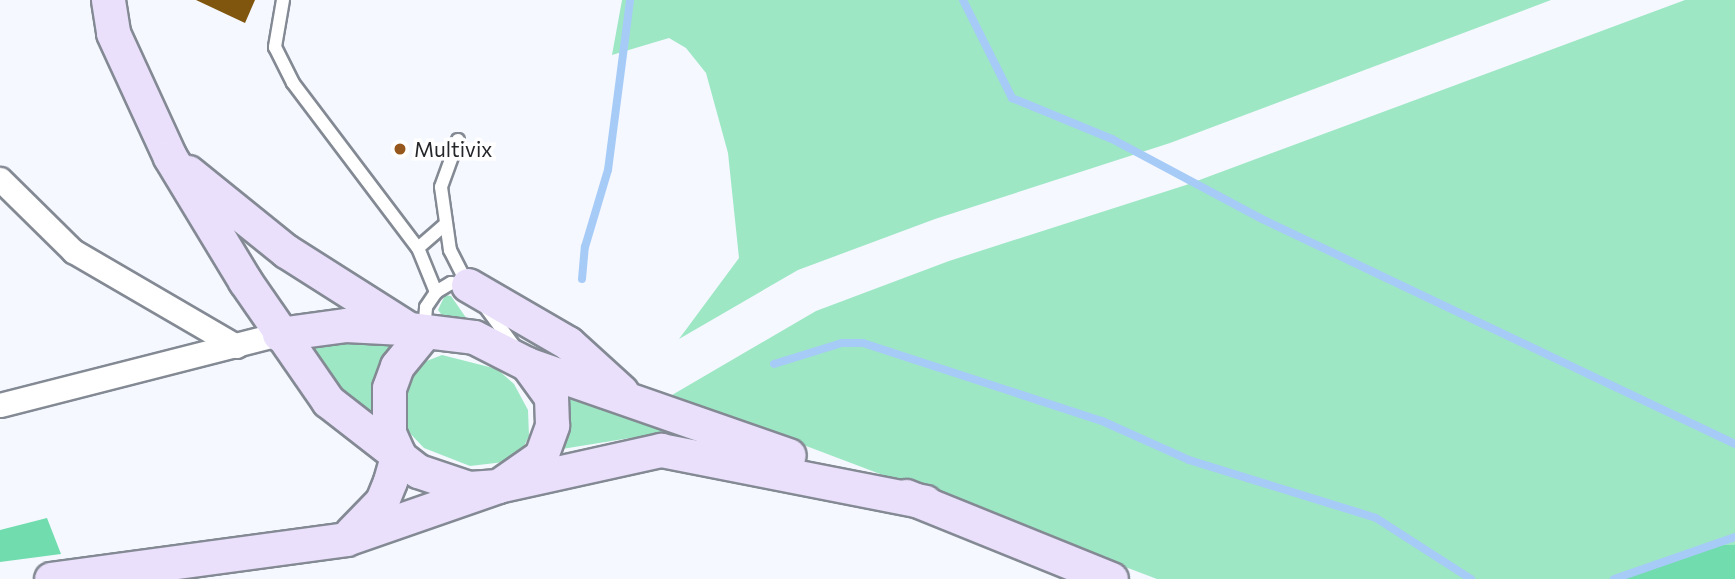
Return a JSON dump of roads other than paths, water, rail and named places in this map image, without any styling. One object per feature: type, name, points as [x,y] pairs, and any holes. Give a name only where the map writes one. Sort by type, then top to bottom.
[{"type":"main road","points":[[108,0],[113,33],[170,157],[279,334],[328,401],[398,453],[440,480],[498,486],[541,456],[552,425],[551,397],[527,365]]},
{"type":"main road","points":[[170,157],[285,251],[416,331]]},
{"type":"main road","points":[[468,285],[568,343],[631,399]]},
{"type":"main road","points":[[279,334],[346,325],[474,337],[527,365],[925,502],[1111,579]]},
{"type":"main road","points":[[346,539],[382,501],[398,453],[389,433],[389,388],[397,366],[416,331]]},
{"type":"main road","points":[[51,579],[346,539],[498,486],[661,450],[925,502]]},
{"type":"street","points":[[0,179],[73,251],[236,346]]},
{"type":"street","points":[[0,405],[279,334]]},
{"type":"lane","points":[[283,0],[275,47],[293,83],[418,248],[436,292]]},
{"type":"lane","points":[[458,140],[441,187],[450,250],[468,285],[527,365]]},
{"type":"lane","points":[[418,248],[446,224]]},
{"type":"lane","points":[[416,331],[436,292],[451,283],[468,285]]},
{"type":"waterway","points":[[582,279],[585,247],[608,170],[630,0]]},
{"type":"waterway","points":[[963,0],[1012,98],[1112,139],[1262,219],[1735,444]]},
{"type":"waterway","points":[[774,364],[842,343],[863,343],[1102,421],[1189,460],[1376,518],[1471,579]]},
{"type":"waterway","points":[[1614,579],[1735,537]]},
{"type":"place","name":"Multivix","points":[[400,149]]}]
